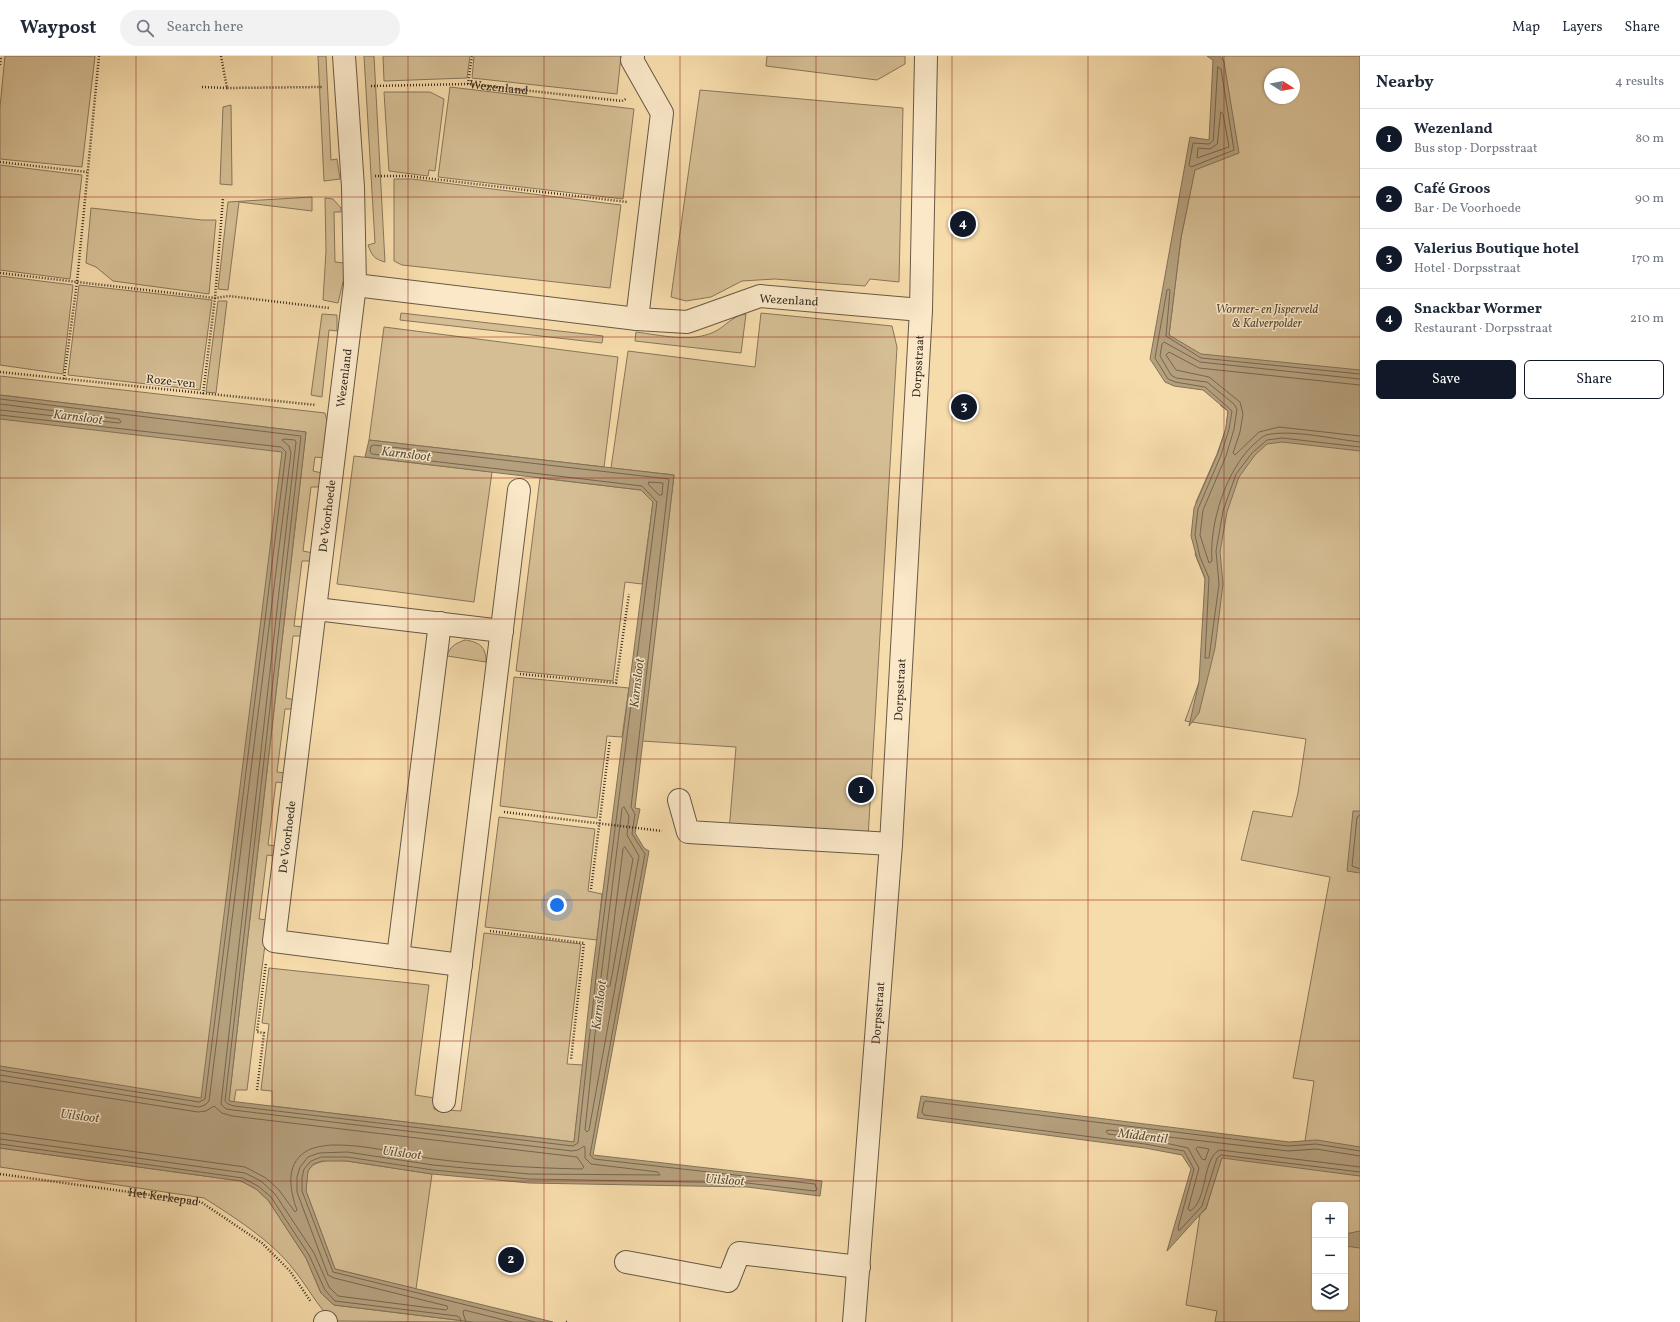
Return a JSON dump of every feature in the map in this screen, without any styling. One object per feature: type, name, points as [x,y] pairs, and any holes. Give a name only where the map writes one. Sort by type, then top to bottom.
[{"type":"street","name":"Wezenland","points":[[340,416],[355,285],[352,176],[344,56]]},
{"type":"street","points":[[633,56],[632,60],[662,113],[637,319]]},
{"type":"street","name":"Dorpsstraat","points":[[854,1322],[891,844],[921,310],[926,56]]},
{"type":"street","name":"Wezenland","points":[[355,285],[637,319],[687,322],[760,296],[921,310]]},
{"type":"street","name":"De Voorhoede","points":[[274,941],[340,416]]},
{"type":"street","points":[[444,1101],[519,490]]},
{"type":"street","points":[[316,609],[502,631]]},
{"type":"street","points":[[398,957],[440,623]]},
{"type":"street","points":[[679,800],[688,832],[891,844]]},
{"type":"street","points":[[274,941],[461,965]]},
{"type":"street","points":[[626,1262],[728,1281],[740,1253],[859,1267]]},
{"type":"path","points":[[0,65],[1,56]]},
{"type":"path","points":[[64,379],[77,282],[99,56]]},
{"type":"path","points":[[221,56],[227,88]]},
{"type":"path","points":[[468,84],[472,56]]},
{"type":"path","name":"Wezenland","points":[[346,87],[468,84],[622,101],[647,86]]},
{"type":"path","points":[[202,87],[300,88]]},
{"type":"path","points":[[0,162],[88,172]]},
{"type":"path","points":[[352,176],[408,176],[651,205]]},
{"type":"path","points":[[203,394],[215,298],[223,198]]},
{"type":"path","points":[[0,273],[215,298],[229,296],[352,311]]},
{"type":"path","name":"Roze-ven","points":[[0,372],[203,394],[340,416]]},
{"type":"path","points":[[497,672],[616,683],[629,594]]},
{"type":"path","points":[[591,889],[610,740]]},
{"type":"path","points":[[480,808],[643,829]]},
{"type":"path","points":[[466,928],[584,943],[571,1060]]},
{"type":"path","points":[[257,1090],[264,1033],[257,1032],[266,963],[274,941]]},
{"type":"path","name":"Het Kerkepad","points":[[0,1174],[201,1202],[262,1243],[290,1271],[325,1322]]},
{"type":"green space","points":[[5,56],[95,56],[82,167],[0,159],[0,107]]},
{"type":"green space","points":[[318,56],[326,56],[331,160],[337,159],[340,179],[324,181]]},
{"type":"green space","points":[[364,56],[374,56],[385,262],[378,260],[374,256],[368,245],[375,243]]},
{"type":"green space","points":[[383,56],[470,56],[467,78],[384,81]]},
{"type":"green space","points":[[474,56],[621,56],[617,94],[472,78]]},
{"type":"green space","points":[[767,56],[905,56],[905,64],[877,80],[766,66]]},
{"type":"green space","name":"Wormer- en Jisperveld & Kalverpolder","points":[[1222,56],[1360,56],[1360,1322],[1215,1322],[1217,1311],[1186,1305],[1200,1214],[1206,1209],[1221,1159],[1225,1135],[1289,1143],[1305,1141],[1314,1081],[1293,1078],[1330,877],[1241,860],[1253,811],[1292,817],[1298,793],[1306,739],[1185,721],[1215,638],[1216,597],[1205,579],[1195,554],[1197,546],[1196,502],[1217,454],[1226,428],[1228,411],[1221,406],[1218,398],[1169,335],[1181,238],[1197,157],[1229,151],[1224,62]]},
{"type":"green space","points":[[450,87],[634,109],[623,199],[438,177]]},
{"type":"green space","points":[[700,90],[903,108],[899,282],[870,279],[865,286],[775,279],[742,281],[711,297],[686,301],[671,297]]},
{"type":"green space","points":[[384,92],[430,92],[444,99],[435,171],[429,170],[428,176],[389,171]]},
{"type":"green space","points":[[231,105],[232,185],[220,184],[223,107]]},
{"type":"green space","points":[[0,165],[82,175],[70,279],[0,270]]},
{"type":"green space","points":[[394,179],[412,179],[621,205],[610,288],[402,265],[394,261]]},
{"type":"green space","points":[[312,197],[312,211],[239,202],[228,290],[218,289],[228,202]]},
{"type":"green space","points":[[325,198],[333,199],[341,208],[341,212],[334,212],[335,262],[344,263],[344,278],[338,303],[323,300],[326,251]]},
{"type":"green space","points":[[91,208],[202,220],[216,220],[209,294],[113,281],[96,267],[86,263]]},
{"type":"green space","points":[[0,276],[73,285],[63,374],[0,365]]},
{"type":"green space","points":[[79,285],[212,300],[200,390],[68,375]]},
{"type":"green space","points":[[218,301],[227,301],[216,393],[206,392]]},
{"type":"green space","points":[[401,313],[603,336],[602,343],[400,320]]},
{"type":"green space","points":[[761,313],[892,326],[897,347],[868,838],[729,831],[736,747],[642,741],[674,475],[611,468],[628,351],[755,367]]},
{"type":"green space","points":[[322,314],[337,315],[337,331],[329,330],[322,397],[311,395]]},
{"type":"green space","points":[[746,314],[741,353],[635,341],[636,332],[685,338],[705,335],[718,330],[733,319]]},
{"type":"green space","points":[[384,327],[618,357],[604,467],[369,440]]},
{"type":"green space","points":[[0,376],[325,413],[328,425],[324,458],[315,457],[313,471],[322,473],[320,487],[311,487],[303,551],[313,553],[312,561],[302,561],[294,626],[304,627],[303,636],[293,636],[286,698],[295,700],[294,709],[285,709],[277,772],[286,773],[284,783],[276,782],[268,845],[277,846],[275,856],[267,855],[259,919],[268,920],[247,1090],[236,1090],[234,1102],[229,1101],[306,432],[0,395]]},
{"type":"green space","points":[[0,405],[295,445],[217,1109],[0,1088]]},
{"type":"green space","points":[[354,456],[492,472],[474,602],[337,584]]},
{"type":"green space","points":[[540,478],[641,490],[653,502],[642,584],[625,582],[613,681],[516,671]]},
{"type":"green space","points":[[465,640],[474,642],[481,646],[485,652],[486,662],[447,656],[449,650],[453,646]]},
{"type":"green space","points":[[514,677],[629,688],[622,737],[607,736],[597,818],[500,806]]},
{"type":"green space","points":[[499,817],[595,829],[588,891],[602,894],[597,940],[485,927]]},
{"type":"green space","points":[[484,933],[581,944],[567,1064],[583,1065],[574,1142],[272,1106],[272,1091],[261,1090],[269,1024],[262,1023],[269,968],[429,985],[415,1095],[435,1098],[434,1109],[461,1111]]},
{"type":"green space","points":[[0,1148],[241,1181],[256,1189],[268,1200],[306,1258],[321,1293],[334,1305],[473,1322],[333,1321],[322,1309],[299,1276],[275,1249],[252,1230],[204,1198],[0,1167]]},
{"type":"green space","points":[[331,1160],[347,1161],[432,1174],[416,1289],[335,1269],[306,1191],[306,1177],[310,1168],[318,1163]]},
{"type":"water","points":[[1207,56],[1220,56],[1224,62],[1239,153],[1195,170],[1181,238],[1169,335],[1201,354],[1360,370],[1360,451],[1282,442],[1267,444],[1255,455],[1239,477],[1227,512],[1220,552],[1223,584],[1215,648],[1199,713],[1189,726],[1199,682],[1205,578],[1197,558],[1191,536],[1194,508],[1218,453],[1226,428],[1228,411],[1203,390],[1174,386],[1165,382],[1150,359],[1190,137],[1209,140],[1213,60]]},
{"type":"water","points":[[0,395],[306,432],[229,1101],[574,1142],[592,976],[653,502],[641,490],[365,457],[369,440],[674,475],[635,808],[640,809],[635,833],[644,848],[649,851],[593,1155],[822,1181],[820,1196],[747,1187],[529,1183],[432,1174],[347,1161],[322,1161],[313,1164],[308,1171],[306,1191],[335,1269],[553,1322],[473,1322],[334,1305],[321,1293],[306,1258],[268,1200],[256,1189],[241,1181],[0,1148],[0,1066],[201,1098],[282,452],[0,419]]},
{"type":"water","points":[[1353,811],[1360,811],[1360,873],[1347,871]]},
{"type":"water","name":"Middentil","points":[[921,1096],[1289,1142],[1317,1140],[1360,1147],[1360,1176],[1222,1158],[1206,1208],[1167,1251],[1191,1169],[1182,1155],[1145,1148],[917,1118]]},
{"type":"water","points":[[1360,1231],[1360,1248],[1348,1246],[1348,1233]]},
{"type":"place","name":"Snackbar Wormer","points":[[963,224]]},
{"type":"place","name":"Valerius Boutique hotel","points":[[964,407]]},
{"type":"place","name":"Wezenland","points":[[861,790]]},
{"type":"place","name":"Café Groos","points":[[511,1260]]},
{"type":"water label","name":"Karnsloot","points":[[78,416]]},
{"type":"water label","name":"Karnsloot","points":[[406,453]]},
{"type":"water label","name":"Karnsloot","points":[[636,683]]},
{"type":"water label","name":"Karnsloot","points":[[598,1005]]},
{"type":"water label","name":"Uilsloot","points":[[80,1115]]},
{"type":"water label","name":"Uilsloot","points":[[402,1152]]},
{"type":"water label","name":"Uilsloot","points":[[725,1179]]}]
